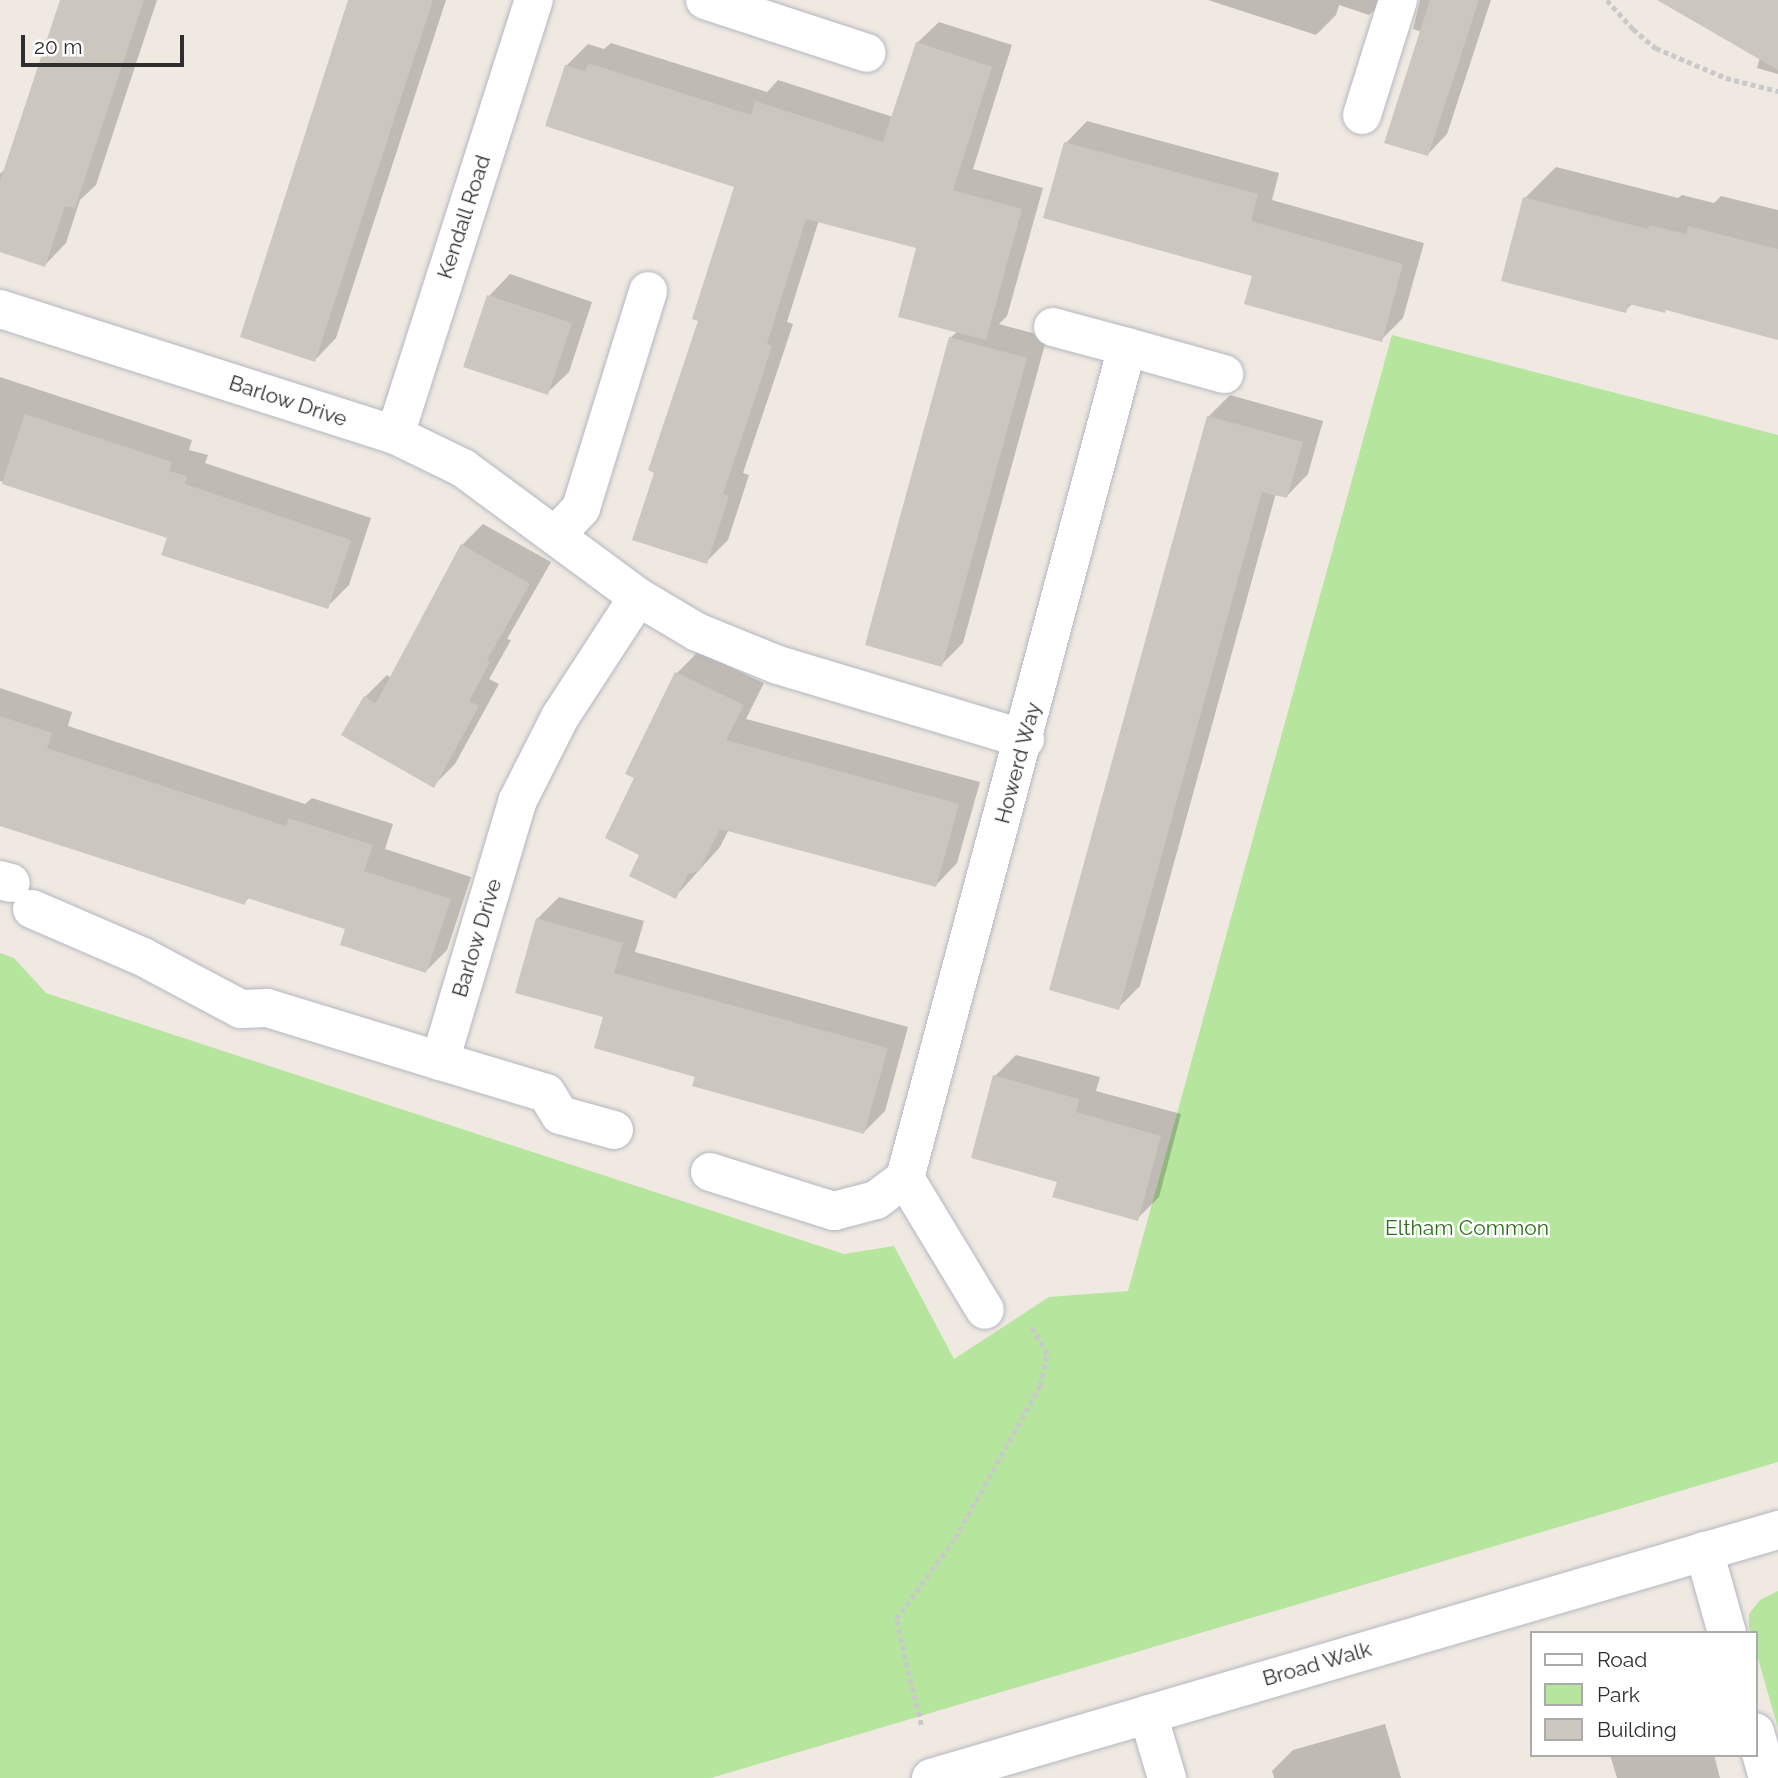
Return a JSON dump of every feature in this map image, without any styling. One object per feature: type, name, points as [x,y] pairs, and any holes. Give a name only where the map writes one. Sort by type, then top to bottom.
[{"type":"street","name":"Kendall Road","points":[[395,435],[534,0]]},
{"type":"street","points":[[705,0],[867,53]]},
{"type":"street","points":[[1362,115],[1398,0]]},
{"type":"street","points":[[556,535],[581,508],[648,290]]},
{"type":"street","name":"Barlow Drive","points":[[0,309],[395,435],[463,468],[638,597],[697,632],[778,665],[1025,739]]},
{"type":"street","points":[[1053,327],[1224,374]]},
{"type":"street","name":"Howerd Way","points":[[905,1178],[1025,739],[1127,347]]},
{"type":"street","name":"Barlow Drive","points":[[440,1061],[517,802],[560,717],[638,597]]},
{"type":"street","points":[[14,891],[241,1009],[267,1008],[546,1093],[560,1115],[614,1130]]},
{"type":"street","points":[[710,1172],[834,1211],[876,1200],[905,1178],[985,1310]]},
{"type":"street","name":"Broad Walk","points":[[931,1778],[1778,1530]]},
{"type":"street","points":[[1704,1551],[1726,1631]]},
{"type":"street","points":[[1148,1714],[1167,1778]]},
{"type":"street","points":[[1757,1739],[1768,1778]]},
{"type":"path","points":[[1607,0],[1633,29],[1656,48],[1726,79],[1778,91]]},
{"type":"path","points":[[921,1725],[896,1619],[955,1538],[1040,1386],[1047,1354],[1022,1309],[985,1310]]},
{"type":"green space","name":"Eltham Common","points":[[1392,335],[1778,435],[1778,1462],[711,1778],[0,1778],[0,953],[14,958],[46,993],[844,1254],[894,1246],[954,1359],[1049,1297],[1128,1291]]},
{"type":"green space","points":[[1778,1591],[1778,1728],[1757,1655],[1757,1631],[1750,1631],[1749,1627],[1749,1614],[1760,1600]]},
{"type":"building","points":[[60,0],[144,0],[75,208],[65,206],[45,267],[0,252],[0,181]]},
{"type":"building","points":[[348,0],[433,0],[315,362],[240,337]]},
{"type":"building","points":[[1430,0],[1479,0],[1428,156],[1384,143]]},
{"type":"building","points":[[1657,0],[1778,0],[1778,70]]},
{"type":"building","points":[[916,42],[992,67],[953,190],[1022,209],[986,340],[898,317],[916,248],[806,219],[767,344],[772,346],[723,494],[729,496],[707,564],[632,540],[654,473],[648,470],[698,321],[692,319],[734,187],[545,126],[565,65],[585,71],[588,63],[751,115],[755,101],[883,142]]},
{"type":"building","points":[[1064,142],[1258,194],[1251,221],[1403,264],[1382,342],[1244,304],[1252,276],[1043,218]]},
{"type":"building","points":[[1523,197],[1648,229],[1649,225],[1686,234],[1688,226],[1778,249],[1778,340],[1666,310],[1665,313],[1629,304],[1626,313],[1501,281]]},
{"type":"building","points":[[487,295],[572,323],[548,395],[463,367]]},
{"type":"building","points":[[949,337],[1027,358],[942,667],[865,645]]},
{"type":"building","points":[[25,414],[172,462],[169,471],[187,476],[185,484],[351,540],[328,609],[161,555],[167,538],[2,484]]},
{"type":"building","points":[[1207,416],[1303,442],[1287,498],[1262,492],[1119,1010],[1049,990]]},
{"type":"building","points":[[461,544],[530,584],[487,660],[490,662],[469,701],[479,706],[434,788],[341,735],[364,696],[376,703]]},
{"type":"building","points":[[675,672],[744,705],[726,740],[959,804],[936,887],[720,829],[699,871],[688,874],[676,899],[629,876],[639,855],[605,838],[634,778],[625,774]]},
{"type":"building","points":[[0,716],[52,733],[47,748],[286,826],[289,818],[373,845],[364,871],[451,899],[426,973],[340,945],[345,929],[247,898],[245,905],[0,826]]},
{"type":"building","points":[[536,918],[623,943],[614,973],[888,1048],[864,1134],[692,1086],[695,1077],[594,1048],[603,1017],[515,993]]},
{"type":"building","points":[[993,1075],[1079,1099],[1076,1112],[1161,1136],[1138,1221],[1052,1197],[1057,1182],[971,1158]]}]
